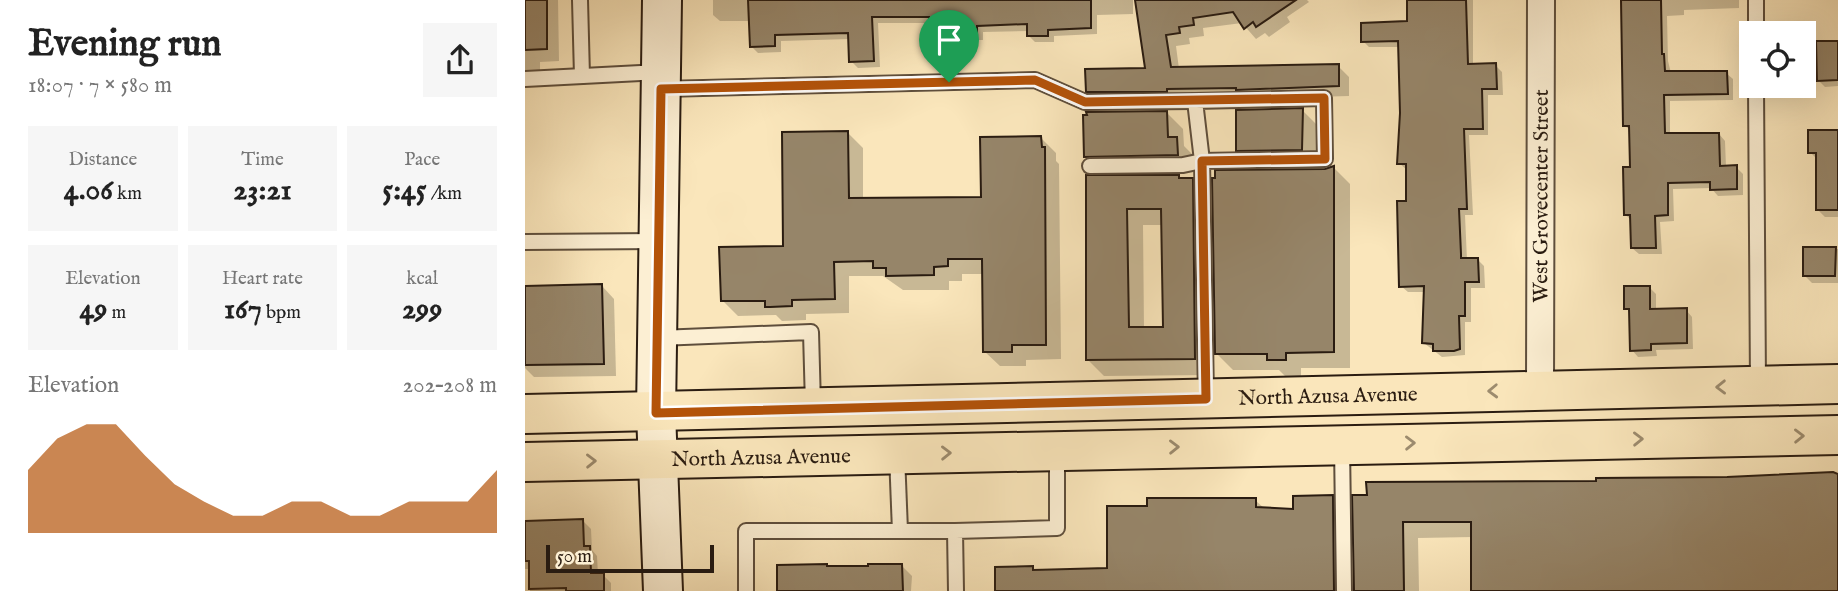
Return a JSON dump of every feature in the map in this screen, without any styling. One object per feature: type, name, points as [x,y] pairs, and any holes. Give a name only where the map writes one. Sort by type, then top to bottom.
[{"type":"main road","points":[[662,0],[656,413],[663,591]]},
{"type":"main road","name":"North Azusa Avenue","points":[[525,414],[1838,384]]},
{"type":"main road","name":"North Azusa Avenue","points":[[525,462],[1838,435]]},
{"type":"street","name":"West Grovecenter Street","points":[[1540,390],[1541,0]]},
{"type":"lane","points":[[580,0],[582,76]]},
{"type":"lane","points":[[1756,0],[1756,21]]},
{"type":"lane","points":[[525,79],[582,76],[661,81],[1035,80],[1085,102],[1324,98],[1325,159],[1090,166]]},
{"type":"lane","points":[[1756,98],[1758,386]]},
{"type":"lane","points":[[1195,101],[1202,161],[1206,399]]},
{"type":"lane","points":[[525,242],[660,242]]},
{"type":"lane","points":[[657,338],[811,332],[813,409]]},
{"type":"lane","points":[[1342,444],[1344,591]]},
{"type":"lane","points":[[746,591],[746,531],[1057,528],[1057,450]]},
{"type":"lane","points":[[897,454],[900,531]]},
{"type":"lane","points":[[955,531],[956,591]]},
{"type":"building","points":[[525,0],[547,0],[547,49],[525,50]]},
{"type":"building","points":[[748,0],[1091,0],[1091,28],[1048,30],[1048,36],[1027,36],[1027,24],[977,26],[977,34],[942,34],[941,20],[929,20],[929,17],[872,17],[874,61],[849,62],[848,33],[775,35],[775,46],[750,47]]},
{"type":"building","points":[[1135,0],[1296,0],[1256,27],[1253,22],[1244,29],[1233,12],[1193,18],[1194,25],[1179,27],[1180,33],[1166,35],[1171,67],[1339,64],[1339,86],[1086,92],[1085,69],[1145,68]]},
{"type":"building","points":[[1407,0],[1466,0],[1468,64],[1496,63],[1497,89],[1482,89],[1483,129],[1464,129],[1467,209],[1459,209],[1461,258],[1478,258],[1479,282],[1465,282],[1465,316],[1459,316],[1460,349],[1454,351],[1433,351],[1433,344],[1422,343],[1424,286],[1399,287],[1397,201],[1406,201],[1406,164],[1397,164],[1400,113],[1398,41],[1361,42],[1361,23],[1407,21]]},
{"type":"building","points":[[1621,0],[1661,0],[1665,71],[1727,71],[1728,94],[1664,95],[1665,133],[1719,133],[1720,166],[1737,165],[1737,189],[1710,190],[1710,182],[1668,183],[1668,215],[1655,216],[1656,248],[1631,248],[1630,215],[1624,215],[1623,167],[1630,167],[1629,126],[1623,126]]},
{"type":"building","points":[[1816,41],[1838,41],[1838,80],[1817,81]]},
{"type":"building","points":[[1303,108],[1302,150],[1236,151],[1236,110]]},
{"type":"building","points":[[1167,111],[1168,137],[1177,137],[1178,155],[1084,157],[1083,115],[1087,115],[1086,112]]},
{"type":"building","points":[[1808,130],[1838,130],[1838,210],[1816,210],[1816,153],[1808,153]]},
{"type":"building","points":[[848,131],[849,198],[981,197],[980,137],[1041,136],[1042,147],[1045,147],[1046,345],[1012,345],[1012,352],[983,352],[982,259],[948,259],[948,266],[934,267],[934,275],[886,276],[886,268],[873,268],[873,261],[834,262],[835,299],[792,300],[792,306],[770,307],[765,307],[765,301],[721,301],[719,247],[783,246],[782,132]]},
{"type":"building","points":[[1334,166],[1334,352],[1286,353],[1286,360],[1267,360],[1267,354],[1215,354],[1212,178],[1215,178],[1215,170],[1325,169]]},
{"type":"building","points":[[1086,175],[1179,175],[1179,178],[1193,178],[1195,359],[1086,360]],"holes":[[[1127,209],[1161,209],[1163,327],[1129,327]]]},
{"type":"building","points":[[1803,247],[1836,247],[1835,276],[1803,276]]},
{"type":"building","points":[[602,284],[604,364],[525,365],[525,286]]},
{"type":"building","points":[[1624,286],[1650,286],[1650,309],[1687,308],[1687,343],[1651,344],[1651,350],[1630,351],[1629,309],[1624,309]]},
{"type":"building","points":[[1833,472],[1838,474],[1838,591],[1471,591],[1471,522],[1403,522],[1404,591],[1354,591],[1352,495],[1367,495],[1366,482],[1596,481],[1596,478],[1727,477]]},
{"type":"building","points":[[1333,495],[1334,591],[995,591],[995,567],[1033,566],[1033,570],[1107,568],[1107,506],[1147,506],[1147,498],[1256,498],[1256,507],[1293,509],[1293,496]]},
{"type":"building","points":[[583,519],[584,546],[590,546],[591,573],[604,573],[604,591],[529,589],[529,561],[525,561],[525,521]]},
{"type":"building","points":[[902,564],[903,591],[777,591],[777,565]]},
{"type":"route","points":[[1035,80],[1085,102],[1324,98],[1325,159],[1202,161],[1206,399],[656,413],[661,89],[949,82],[1035,80]]}]
